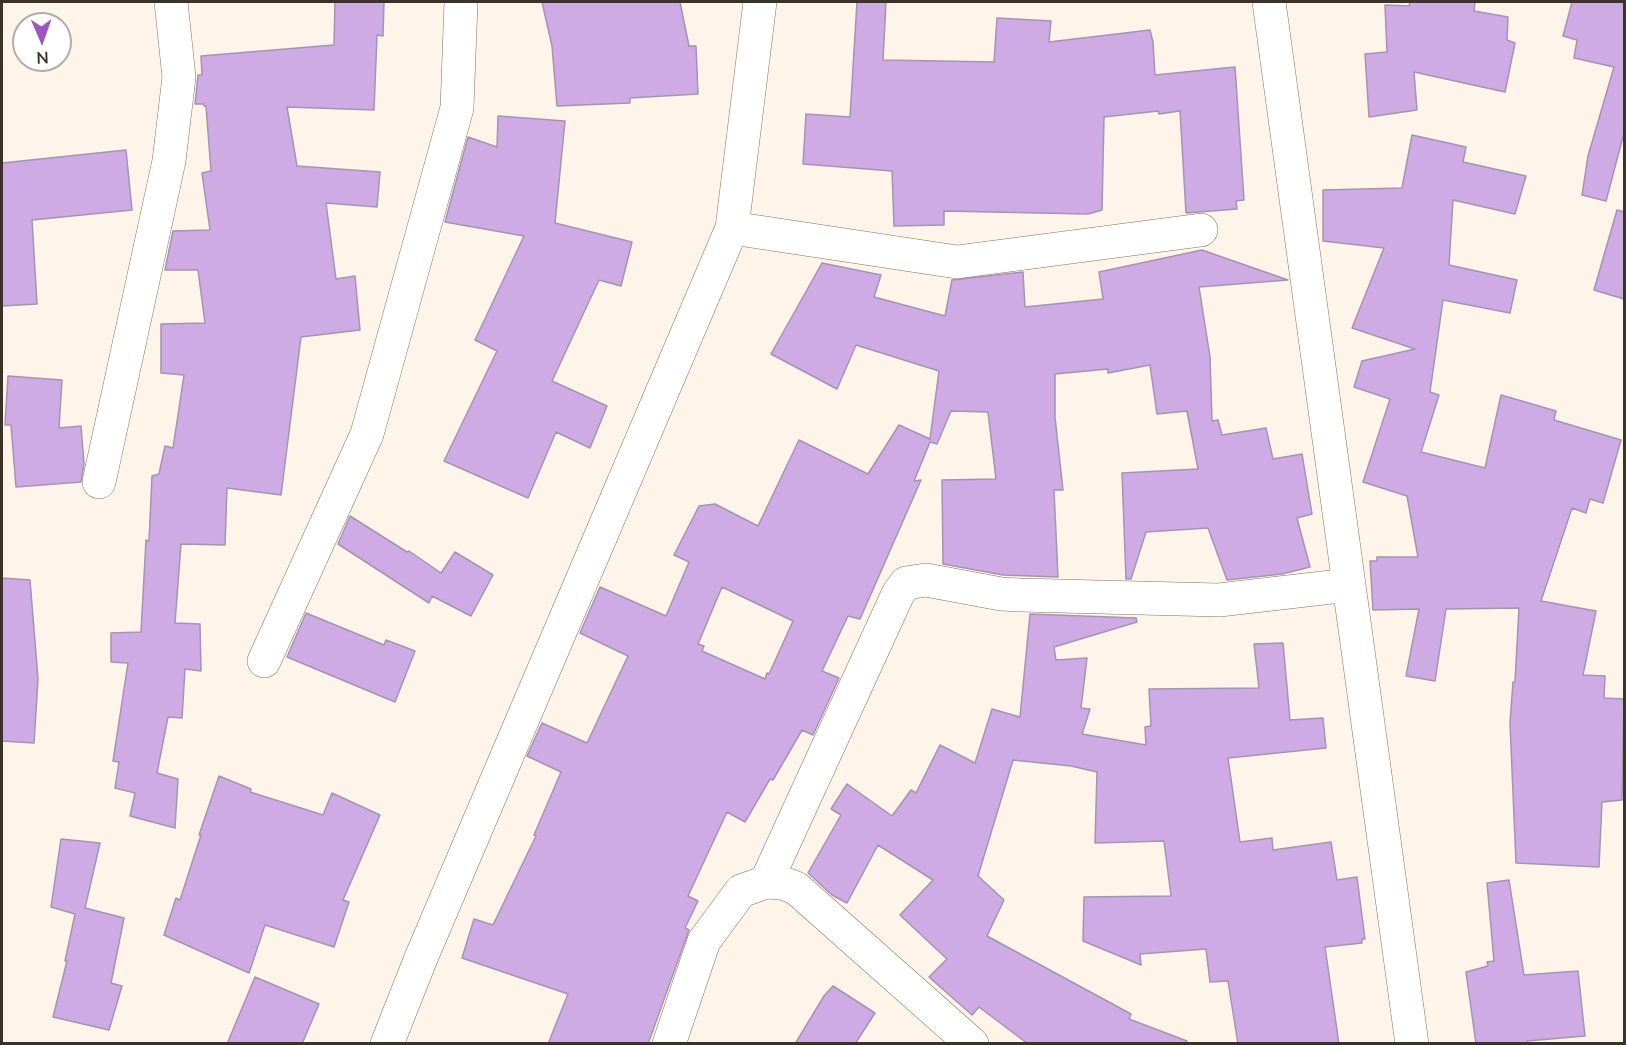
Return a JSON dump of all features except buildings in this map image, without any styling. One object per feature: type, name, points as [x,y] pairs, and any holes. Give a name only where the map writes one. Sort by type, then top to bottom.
[{"type":"street","points":[[99,482],[169,161],[179,77],[171,2]]},
{"type":"street","points":[[264,661],[367,434],[457,108],[461,2]]},
{"type":"street","points":[[387,1044],[421,958],[732,228],[760,2]]},
{"type":"street","points":[[1269,2],[1412,1044]]},
{"type":"street","points":[[732,228],[957,262],[1201,230]]},
{"type":"street","points":[[766,882],[898,594],[906,584],[926,580],[1002,594],[1020,595],[1219,600],[1349,585]]},
{"type":"street","points":[[669,1044],[704,941],[741,891],[766,882],[782,883],[796,888],[972,1044]]}]
